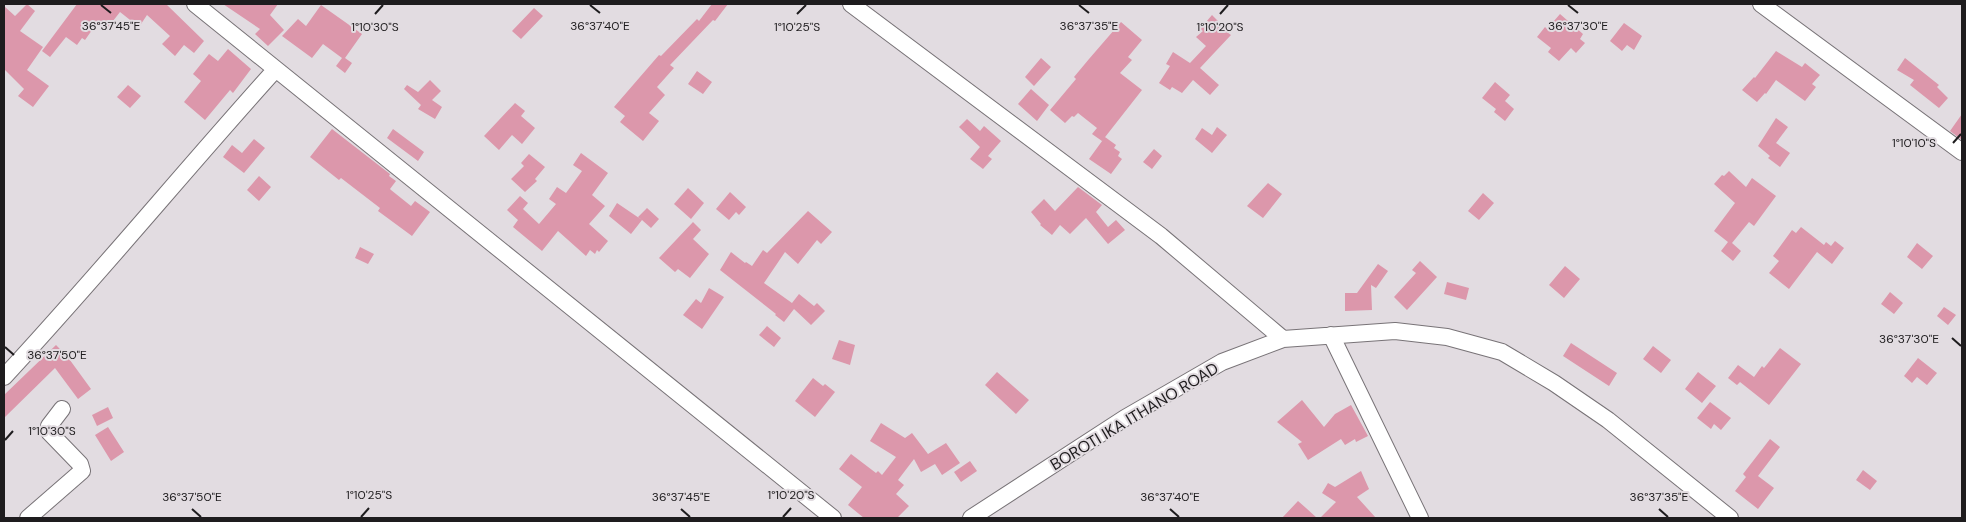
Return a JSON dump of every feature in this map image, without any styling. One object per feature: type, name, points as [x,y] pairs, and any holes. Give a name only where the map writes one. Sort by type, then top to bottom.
[{"type":"street","points":[[196,4],[275,70],[833,518]]},
{"type":"street","points":[[851,4],[1161,236],[1283,339]]},
{"type":"street","points":[[1761,4],[1962,152]]},
{"type":"street","points":[[4,377],[66,310],[275,70]]},
{"type":"street","name":"BOROTI IKA ITHANO ROAD","points":[[971,518],[1125,418],[1222,362],[1283,339],[1395,331],[1447,337],[1502,352],[1554,382],[1608,420],[1730,518]]},
{"type":"street","points":[[1331,336],[1420,518]]},
{"type":"street","points":[[28,518],[82,471],[80,464],[49,432],[49,426],[62,409]]},
{"type":"building","points":[[27,4],[35,11],[20,31],[43,47],[27,70],[49,86],[33,107],[18,96],[24,89],[4,69],[4,6],[15,16]]},
{"type":"building","points":[[77,4],[166,4],[204,41],[194,53],[184,45],[175,56],[162,44],[170,36],[147,15],[139,27],[120,12],[106,30],[97,23],[85,40],[82,38],[77,45],[66,37],[50,57],[42,51]]},
{"type":"building","points":[[223,4],[278,4],[270,15],[284,30],[268,46],[255,34],[260,29]]},
{"type":"building","points":[[712,4],[728,4],[715,21],[713,20],[670,65],[674,68],[657,87],[665,95],[649,113],[659,121],[643,141],[620,122],[625,116],[614,107],[659,55],[661,56],[697,19],[699,21]]},
{"type":"building","points":[[321,5],[362,34],[345,58],[352,63],[345,73],[336,66],[342,58],[323,44],[312,58],[282,36],[298,19],[306,26]]},
{"type":"building","points":[[534,8],[543,16],[521,39],[512,31]]},
{"type":"building","points":[[1560,14],[1583,34],[1580,39],[1585,43],[1576,53],[1571,48],[1559,61],[1548,52],[1551,48],[1537,37]]},
{"type":"building","points":[[1212,15],[1223,26],[1221,28],[1231,35],[1200,68],[1219,85],[1210,95],[1193,80],[1182,93],[1172,87],[1170,90],[1159,83],[1170,66],[1166,64],[1173,52],[1190,63],[1206,46],[1196,37],[1203,31],[1200,29]]},
{"type":"building","points":[[1121,22],[1142,40],[1128,57],[1132,60],[1120,73],[1142,90],[1102,141],[1092,134],[1097,128],[1078,113],[1065,123],[1050,110],[1076,79],[1074,77]]},
{"type":"building","points":[[1624,23],[1642,36],[1634,50],[1627,45],[1622,51],[1610,41]]},
{"type":"building","points":[[228,49],[251,69],[233,93],[230,90],[205,120],[184,102],[201,81],[193,74],[209,54],[218,61]]},
{"type":"building","points":[[1776,51],[1802,67],[1805,63],[1820,75],[1812,84],[1816,87],[1805,101],[1776,80],[1766,94],[1757,102],[1742,90],[1755,78]]},
{"type":"building","points":[[1041,58],[1051,67],[1034,86],[1025,77]]},
{"type":"building","points":[[1905,58],[1939,85],[1937,87],[1948,98],[1939,108],[1910,85],[1914,80],[1897,70]]},
{"type":"building","points":[[697,71],[712,82],[703,94],[688,84]]},
{"type":"building","points":[[430,80],[441,91],[432,100],[442,107],[435,119],[418,109],[421,105],[404,89],[407,85],[418,92]]},
{"type":"building","points":[[1495,82],[1510,95],[1505,101],[1514,109],[1505,121],[1494,112],[1496,109],[1482,98]]},
{"type":"building","points":[[128,85],[141,96],[130,108],[117,97]]},
{"type":"building","points":[[1031,89],[1049,105],[1037,121],[1018,104]]},
{"type":"building","points":[[515,103],[525,111],[521,116],[535,128],[522,144],[512,135],[499,150],[484,136]]},
{"type":"building","points":[[1962,114],[1962,140],[1950,131]]},
{"type":"building","points":[[1776,118],[1788,127],[1776,143],[1790,153],[1780,167],[1768,158],[1770,156],[1758,146]]},
{"type":"building","points":[[967,119],[980,131],[984,126],[1001,141],[988,156],[992,159],[983,169],[970,159],[980,147],[959,127]]},
{"type":"building","points":[[1217,127],[1227,135],[1212,153],[1195,139],[1202,128],[1212,135]]},
{"type":"building","points":[[332,129],[390,174],[389,176],[396,181],[391,190],[411,206],[415,201],[430,212],[412,236],[378,211],[380,208],[341,178],[339,180],[310,157]]},
{"type":"building","points":[[393,129],[424,152],[418,161],[387,138]]},
{"type":"building","points":[[1105,137],[1116,145],[1114,148],[1120,152],[1118,156],[1122,159],[1111,174],[1089,159]]},
{"type":"building","points":[[254,139],[265,148],[244,173],[223,157],[232,145],[242,153]]},
{"type":"building","points":[[1154,149],[1162,156],[1152,169],[1143,162]]},
{"type":"building","points":[[581,153],[608,173],[592,195],[605,206],[589,224],[608,241],[599,252],[597,250],[595,254],[590,250],[586,256],[558,231],[542,251],[513,227],[518,220],[507,210],[520,196],[528,203],[523,209],[539,224],[556,204],[549,199],[557,187],[566,193],[582,171],[573,165]]},
{"type":"building","points":[[529,154],[545,167],[535,179],[537,181],[525,192],[511,179],[524,166],[521,163]]},
{"type":"building","points":[[1729,171],[1746,187],[1752,178],[1776,196],[1754,226],[1749,222],[1732,243],[1741,251],[1733,261],[1721,251],[1728,242],[1714,231],[1735,203],[1714,184],[1722,175],[1724,176]]},
{"type":"building","points":[[259,176],[271,187],[259,201],[247,190]]},
{"type":"building","points":[[1268,183],[1282,194],[1263,218],[1247,206]]},
{"type":"building","points":[[1078,187],[1102,205],[1096,212],[1108,227],[1116,220],[1125,230],[1108,244],[1086,218],[1070,234],[1060,225],[1052,235],[1040,225],[1031,212],[1044,199],[1055,211]]},
{"type":"building","points":[[688,188],[704,203],[691,219],[674,204]]},
{"type":"building","points":[[730,192],[746,207],[739,215],[736,212],[729,220],[716,209]]},
{"type":"building","points":[[1483,193],[1494,203],[1479,220],[1468,211]]},
{"type":"building","points":[[617,203],[642,220],[631,234],[609,216]]},
{"type":"building","points":[[647,208],[659,219],[651,228],[638,217]]},
{"type":"building","points":[[808,211],[832,232],[821,244],[817,240],[798,264],[785,252],[764,283],[792,303],[799,294],[814,306],[817,303],[825,311],[811,325],[794,309],[784,322],[720,270],[731,252],[752,266],[763,250],[767,253]]},
{"type":"building","points":[[693,222],[701,230],[693,239],[709,254],[690,278],[678,269],[675,272],[659,258]]},
{"type":"building","points":[[1801,227],[1824,245],[1826,242],[1831,246],[1835,241],[1844,248],[1832,264],[1817,252],[1789,289],[1769,273],[1779,261],[1773,256],[1792,230],[1796,233]]},
{"type":"building","points":[[1917,243],[1933,256],[1922,269],[1907,257]]},
{"type":"building","points":[[360,247],[374,254],[368,264],[355,258]]},
{"type":"building","points":[[1420,261],[1437,277],[1407,310],[1394,297],[1416,273],[1412,270]]},
{"type":"building","points":[[1378,264],[1388,271],[1376,288],[1371,285],[1372,310],[1345,311],[1345,293],[1357,293]]},
{"type":"building","points":[[1565,266],[1580,279],[1564,298],[1549,285]]},
{"type":"building","points":[[1447,282],[1469,288],[1466,300],[1444,294]]},
{"type":"building","points":[[709,288],[724,297],[702,329],[683,315],[696,299],[701,303]]},
{"type":"building","points":[[1890,292],[1903,303],[1894,314],[1881,304]]},
{"type":"building","points":[[1944,307],[1956,315],[1948,325],[1937,316]]},
{"type":"building","points":[[767,326],[781,338],[774,347],[759,335]]},
{"type":"building","points":[[839,340],[855,345],[850,365],[832,359]]},
{"type":"building","points":[[1571,343],[1617,373],[1609,386],[1563,356]]},
{"type":"building","points":[[56,345],[67,356],[91,389],[78,399],[55,368],[4,418],[4,395]]},
{"type":"building","points":[[1653,346],[1671,360],[1661,373],[1643,359]]},
{"type":"building","points":[[1780,348],[1801,364],[1769,405],[1740,382],[1737,385],[1728,378],[1738,365],[1754,377]]},
{"type":"building","points":[[1918,358],[1937,373],[1927,385],[1917,377],[1912,383],[1904,376]]},
{"type":"building","points":[[997,372],[1029,400],[1016,414],[985,385]]},
{"type":"building","points":[[1698,372],[1716,386],[1702,403],[1685,389]]},
{"type":"building","points":[[813,378],[835,392],[815,417],[795,401]]},
{"type":"building","points":[[1302,400],[1324,427],[1335,414],[1351,405],[1368,436],[1356,442],[1355,439],[1345,445],[1341,439],[1308,460],[1298,444],[1302,442],[1277,422]]},
{"type":"building","points":[[1710,402],[1731,418],[1721,430],[1714,424],[1711,429],[1697,418]]},
{"type":"building","points":[[108,407],[113,418],[97,426],[92,415]]},
{"type":"building","points":[[881,423],[905,438],[912,433],[928,454],[946,443],[960,463],[942,475],[935,464],[921,472],[914,459],[898,480],[904,485],[896,494],[909,506],[897,518],[864,518],[848,505],[862,487],[839,469],[851,454],[876,473],[878,471],[882,475],[896,457],[870,441]]},
{"type":"building","points":[[108,427],[124,452],[111,461],[95,435]]},
{"type":"building","points":[[1770,439],[1780,447],[1758,476],[1774,488],[1758,509],[1735,491],[1746,477],[1743,474]]},
{"type":"building","points":[[970,461],[977,471],[961,482],[954,472]]},
{"type":"building","points":[[1863,470],[1877,481],[1870,490],[1856,480]]},
{"type":"building","points":[[1361,471],[1369,489],[1357,497],[1376,518],[1320,518],[1336,502],[1322,493],[1328,483],[1335,487]]},
{"type":"building","points":[[1298,501],[1306,508],[1317,518],[1282,518]]}]
